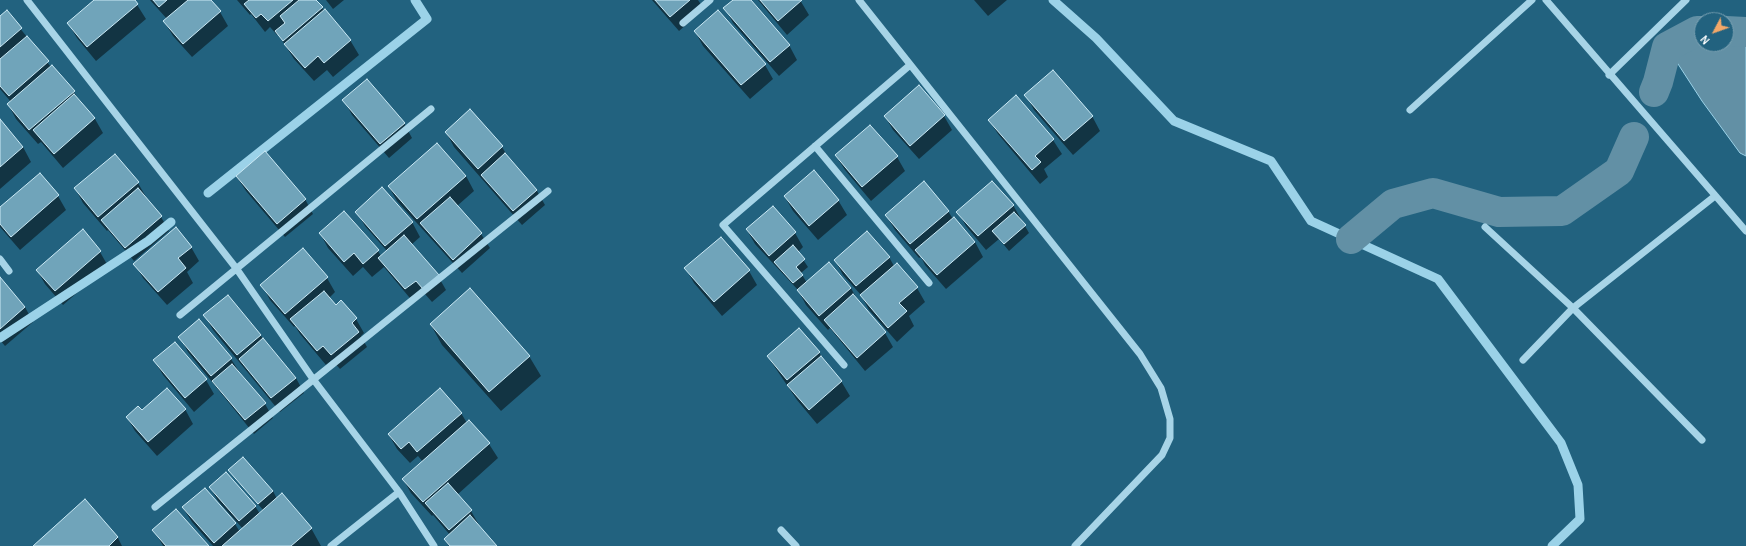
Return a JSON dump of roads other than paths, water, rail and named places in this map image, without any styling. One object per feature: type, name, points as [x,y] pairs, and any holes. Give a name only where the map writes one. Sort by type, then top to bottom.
[{"type":"street","points":[[27,0],[236,268],[313,379],[398,492],[434,546]]},
{"type":"street","points":[[683,23],[710,0]]},
{"type":"street","points":[[859,0],[1140,354],[1161,388],[1170,419],[1170,438],[1162,454],[1075,546]]},
{"type":"street","points":[[1410,110],[1532,0]]},
{"type":"street","points":[[1546,0],[1609,75],[1746,231]]},
{"type":"street","points":[[1609,75],[1686,0]]},
{"type":"street","points":[[844,365],[723,225],[910,65]]},
{"type":"street","points":[[180,315],[432,109]]},
{"type":"street","points":[[815,146],[929,284]]},
{"type":"street","points":[[155,507],[548,191]]},
{"type":"street","points":[[1523,360],[1573,308],[1715,196]]},
{"type":"street","points":[[1485,227],[1573,308],[1702,440]]},
{"type":"street","points":[[0,259],[9,271]]},
{"type":"street","points":[[331,546],[398,492]]},
{"type":"street","points":[[781,530],[796,546]]},
{"type":"water","points":[[1734,31],[1746,32],[1746,156],[1740,153],[1702,101],[1667,47],[1694,33],[1694,52],[1734,52]]},
{"type":"waterway","points":[[208,193],[427,19],[415,0]]},
{"type":"waterway","points":[[1053,0],[1096,38],[1174,121],[1271,161],[1311,221],[1438,279],[1561,443],[1578,485],[1580,519],[1552,546]]},
{"type":"waterway","points":[[1734,31],[1746,32]]},
{"type":"waterway","points":[[1654,92],[1667,47],[1694,33]]},
{"type":"waterway","points":[[1351,239],[1393,204],[1433,193],[1499,212],[1562,211],[1619,171],[1634,137]]},
{"type":"waterway","points":[[0,338],[148,241],[171,222]]}]
